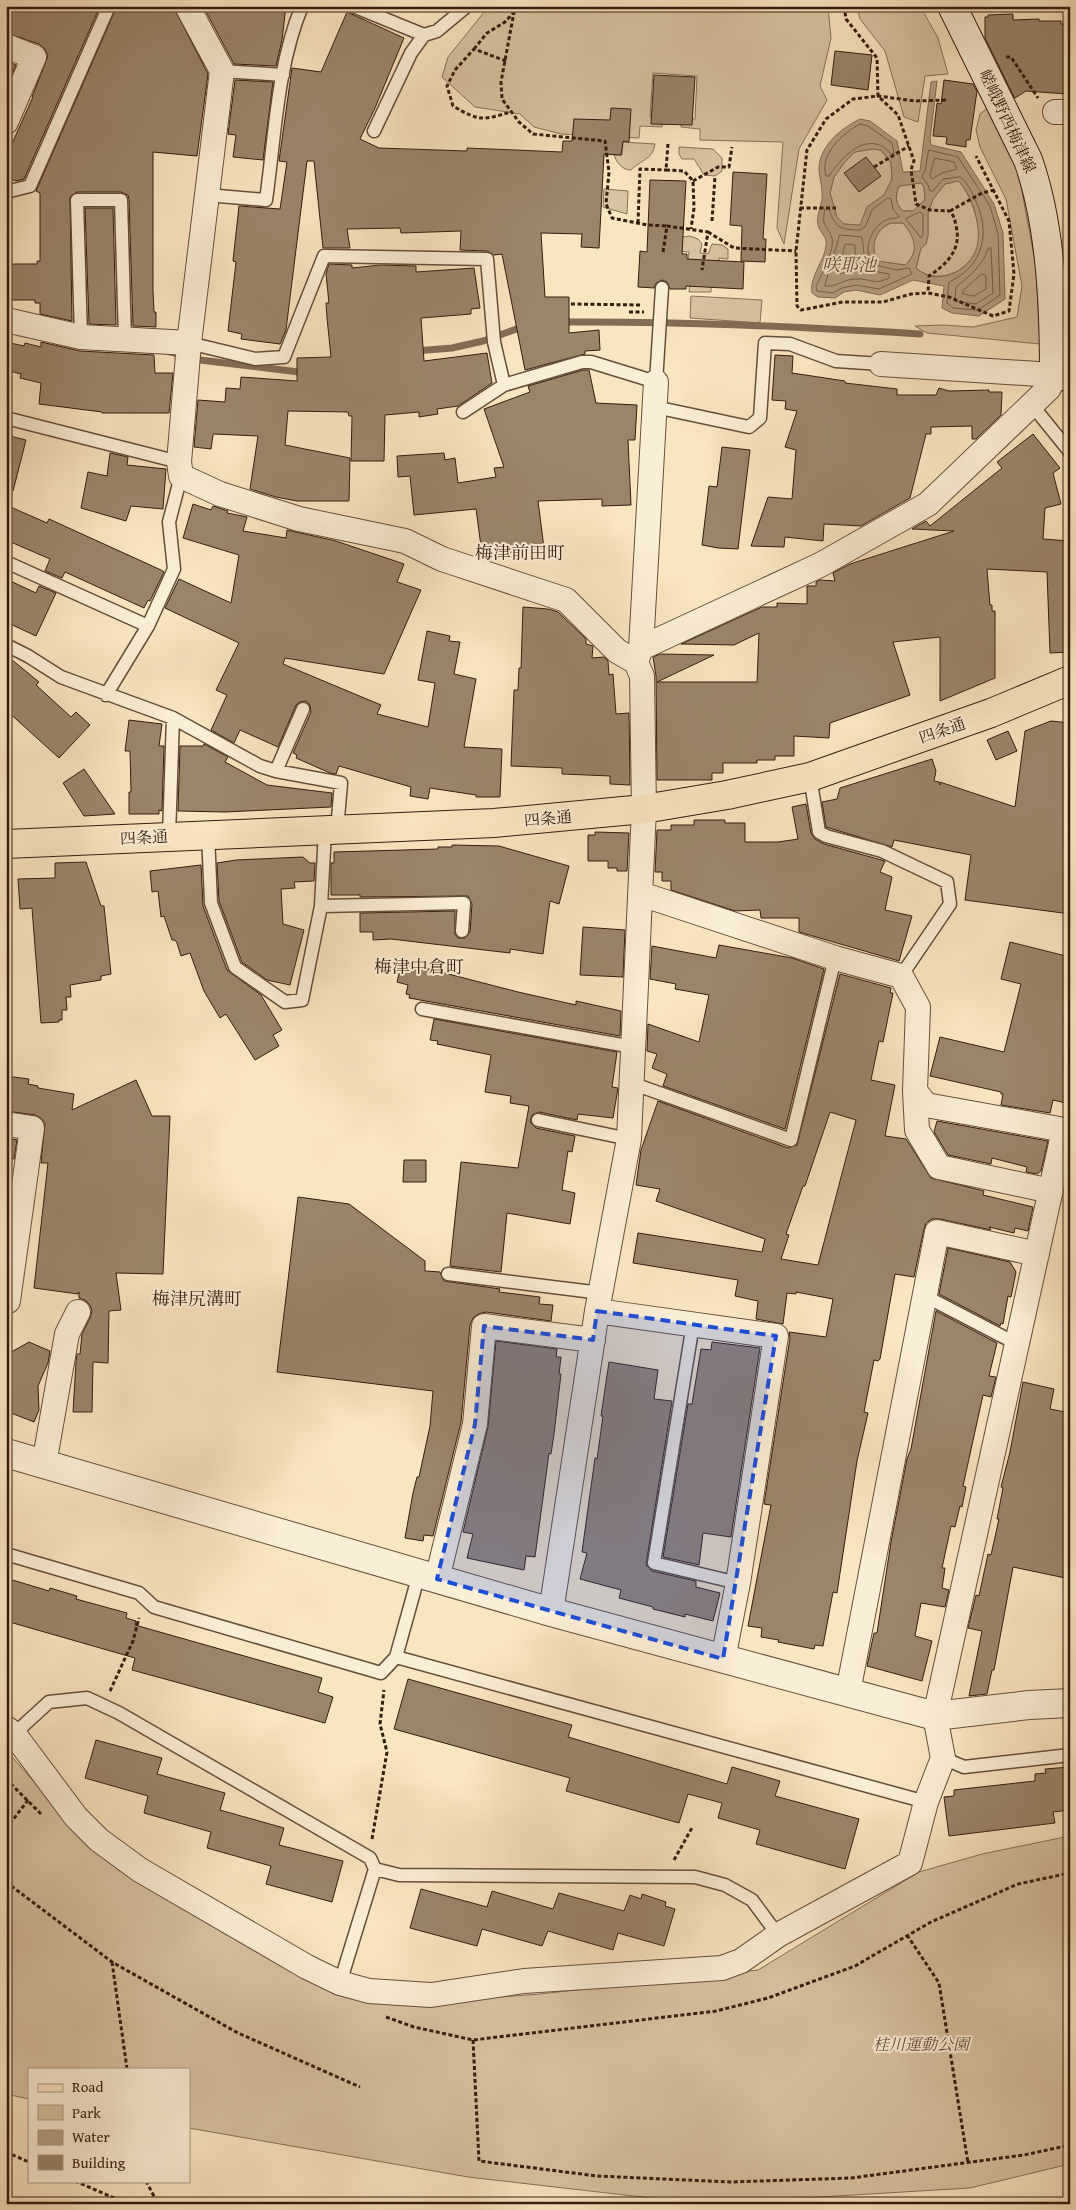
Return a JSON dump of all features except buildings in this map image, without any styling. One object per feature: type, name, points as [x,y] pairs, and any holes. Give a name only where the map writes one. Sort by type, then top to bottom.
[{"type":"main road","name":"四条通","points":[[6,844],[494,823],[644,809],[727,795],[810,776],[991,713],[1070,680]]},
{"type":"street","name":"嵯峨野西梅津線","points":[[952,6],[1028,160],[1037,185],[1048,253],[1062,376]]},
{"type":"street","points":[[190,9],[222,72],[190,343],[180,469],[220,494],[299,519],[405,541],[442,560],[566,600],[617,652],[639,655],[820,565],[928,504],[1062,376]]},
{"type":"street","points":[[6,46],[34,57],[6,122]]},
{"type":"street","points":[[6,320],[81,337],[190,343]]},
{"type":"street","points":[[881,364],[1062,376]]},
{"type":"street","points":[[551,1612],[599,1302],[629,1139],[644,809],[642,676],[639,655],[656,382]]},
{"type":"street","points":[[640,894],[835,958],[901,976],[918,1007],[915,1091],[917,1130],[938,1167],[1051,1191]]},
{"type":"street","points":[[10,1731],[76,1817],[98,1840],[140,1870],[307,1967],[340,1983],[369,1991],[431,1995],[524,1981],[722,1968],[741,1961],[778,1935],[910,1863],[926,1802],[943,1758],[935,1716],[1051,1191],[1067,1131],[926,1105],[915,1091]]},
{"type":"street","points":[[6,1124],[32,1128],[8,1302],[6,1301]]},
{"type":"street","points":[[848,1692],[937,1232],[1037,1254]]},
{"type":"street","points":[[599,1302],[693,1324],[776,1336],[738,1583],[723,1658]]},
{"type":"street","points":[[44,1464],[67,1334],[78,1312]]},
{"type":"street","points":[[428,1577],[474,1424],[484,1326],[593,1340]]},
{"type":"street","points":[[6,1453],[551,1612],[935,1716],[1029,1705],[1070,1703]]},
{"type":"lane","points":[[6,192],[30,186],[109,6]]},
{"type":"lane","points":[[207,195],[266,200],[283,75],[292,32],[302,6]]},
{"type":"lane","points":[[353,6],[371,10],[424,35]]},
{"type":"lane","points":[[374,131],[411,53],[424,35],[437,31],[466,6]]},
{"type":"lane","points":[[222,72],[283,75]]},
{"type":"lane","points":[[81,337],[77,200],[121,200],[125,340]]},
{"type":"lane","points":[[190,343],[256,358],[284,357],[324,256],[486,259],[494,342],[504,385]]},
{"type":"lane","points":[[463,412],[504,385],[582,362],[591,362],[656,382],[662,288]]},
{"type":"lane","points":[[655,407],[749,426],[760,418],[765,343],[790,344],[836,361],[881,364]]},
{"type":"lane","points":[[1032,404],[1070,452]]},
{"type":"lane","points":[[6,418],[180,469],[169,522],[174,568],[148,626],[106,695]]},
{"type":"lane","points":[[6,562],[148,626]]},
{"type":"lane","points":[[6,646],[28,656],[61,677],[173,718],[260,766],[276,771],[341,783],[331,831],[321,906],[302,1000],[285,1002],[235,967],[211,903],[208,834]]},
{"type":"lane","points":[[276,771],[303,709]]},
{"type":"lane","points":[[169,836],[173,718]]},
{"type":"lane","points":[[810,776],[819,832],[826,836],[882,851],[947,882],[950,904],[901,976]]},
{"type":"lane","points":[[321,906],[464,903],[462,931]]},
{"type":"lane","points":[[632,1083],[791,1140],[835,958]]},
{"type":"lane","points":[[422,1009],[633,1047]]},
{"type":"lane","points":[[538,1120],[629,1139]]},
{"type":"lane","points":[[448,1274],[599,1302]]},
{"type":"lane","points":[[925,1296],[1017,1344]]},
{"type":"lane","points":[[693,1324],[654,1563],[738,1583]]},
{"type":"lane","points":[[6,1554],[139,1593],[154,1607],[381,1673],[396,1657],[428,1577]]},
{"type":"lane","points":[[396,1657],[926,1802]]},
{"type":"lane","points":[[10,1731],[49,1702],[87,1698],[119,1713],[372,1864],[400,1875],[694,1877],[725,1885],[752,1900],[778,1935]]},
{"type":"lane","points":[[943,1758],[964,1768],[1070,1755]]},
{"type":"lane","points":[[340,1983],[372,1864]]},
{"type":"path","points":[[511,112],[483,120],[469,116],[453,106],[447,86],[455,70],[487,32],[505,22],[519,6]]},
{"type":"path","points":[[844,6],[846,19],[877,58],[878,96],[898,115],[914,161],[911,170],[916,204],[930,210],[950,211],[982,193],[994,190]]},
{"type":"path","points":[[514,12],[501,82],[502,99],[519,122],[533,134],[605,141],[609,172],[606,204],[612,218],[708,232],[734,248],[796,251]]},
{"type":"path","points":[[474,49],[506,61]]},
{"type":"path","points":[[978,58],[1011,57],[1038,98],[1063,112]]},
{"type":"path","points":[[946,100],[915,101],[878,96],[853,99],[826,120],[807,150],[796,251],[798,306],[801,310],[843,302],[883,302],[911,294],[928,293],[948,297],[993,316],[1009,311],[1014,274],[1009,221],[976,156]]},
{"type":"path","points":[[666,170],[668,144]]},
{"type":"path","points":[[874,167],[909,146]]},
{"type":"path","points":[[693,181],[718,167],[729,167],[732,163],[732,147]]},
{"type":"path","points":[[638,223],[640,169],[684,171],[693,181],[694,208],[691,229]]},
{"type":"path","points":[[712,221],[715,176]]},
{"type":"path","points":[[800,208],[836,208]]},
{"type":"path","points":[[928,293],[930,276],[943,266],[957,248],[957,230],[950,211]]},
{"type":"path","points":[[664,252],[667,226]]},
{"type":"path","points":[[702,270],[708,232]]},
{"type":"path","points":[[571,304],[660,309]]},
{"type":"path","points":[[103,1706],[134,1641],[144,1598]]},
{"type":"path","points":[[372,1864],[374,1822],[387,1752],[380,1724],[384,1684],[381,1673]]},
{"type":"path","points":[[6,1829],[28,1800]]},
{"type":"path","points":[[670,1877],[670,1866],[693,1826]]},
{"type":"path","points":[[6,1882],[112,1962],[238,2033],[360,2087]]},
{"type":"path","points":[[908,1935],[940,1983],[968,2163]]},
{"type":"path","points":[[112,1962],[126,2068]]},
{"type":"path","points":[[473,2040],[479,2162],[597,2176],[732,2182],[851,2178],[1024,2155],[1070,2145]]},
{"type":"path","points":[[6,2152],[28,2162]]},
{"type":"path","points":[[77,2182],[128,2204]]},
{"type":"path","points":[[147,2182],[158,2204]]},
{"type":"highlighted area","points":[[597,1311],[776,1336],[723,1659],[437,1579],[475,1424],[484,1326],[593,1340]]},
{"type":"green space","points":[[489,6],[828,6],[831,38],[820,86],[827,100],[799,149],[784,244],[777,228],[783,142],[700,140],[700,129],[681,127],[681,119],[695,119],[697,76],[653,73],[650,117],[662,117],[662,127],[640,126],[639,138],[561,134],[534,127],[520,114],[475,107],[442,77],[448,57]]},
{"type":"green space","points":[[857,6],[920,6],[938,38],[948,74],[925,76],[918,122],[904,117],[885,51],[860,19]]},
{"type":"green space","points":[[989,107],[1017,165],[1036,266],[1040,344],[927,333],[915,326],[973,327],[1017,317],[1022,286],[1006,199],[980,147],[976,130],[980,114]]},
{"type":"green space","points":[[623,142],[655,144],[649,157],[631,170],[620,166],[614,155],[622,155]]},
{"type":"green space","points":[[679,147],[713,149],[722,158],[722,171],[715,176],[704,175],[694,159],[682,159],[679,154]]},
{"type":"green space","points":[[872,149],[881,150],[891,163],[892,179],[884,195],[867,207],[860,226],[844,224],[837,217],[830,193],[834,177],[855,152]]},
{"type":"green space","points":[[958,181],[970,200],[976,217],[979,239],[976,250],[964,267],[955,272],[945,276],[925,274],[916,268],[921,248],[926,244],[928,236],[928,213],[933,199],[945,184]]},
{"type":"green space","points":[[921,183],[924,187],[925,200],[913,211],[903,211],[898,206],[896,200],[899,186]]},
{"type":"green space","points":[[604,189],[628,191],[627,214],[603,207]]},
{"type":"green space","points":[[891,223],[903,223],[913,239],[915,249],[910,260],[905,265],[877,261],[875,255],[875,239],[881,230]]},
{"type":"green space","points":[[690,236],[698,239],[702,244],[700,253],[708,254],[712,244],[722,245],[728,249],[728,259],[719,258],[719,266],[712,266],[711,292],[689,292],[691,272],[687,271],[689,252],[679,251],[682,237]]},
{"type":"green space","points":[[691,296],[762,300],[760,323],[690,318]]},
{"type":"green space","name":"桂川運動公園","points":[[6,1750],[92,1848],[329,1988],[420,2003],[540,1994],[758,1970],[919,1872],[982,1854],[1070,1836],[1070,2164],[970,2188],[703,2204],[468,2177],[190,2128],[190,2068],[28,2068],[28,2099],[6,2094]]},
{"type":"water","name":"咲耶池","points":[[937,81],[930,139],[931,145],[961,152],[994,204],[1003,233],[1005,299],[979,316],[952,313],[942,308],[944,286],[913,280],[880,295],[856,290],[844,292],[835,298],[818,297],[812,293],[812,287],[825,252],[826,243],[818,222],[822,199],[819,171],[822,154],[838,134],[860,119],[870,121],[897,141],[903,172],[920,171],[931,82]],"holes":[[[872,149],[881,150],[891,163],[892,179],[884,195],[867,207],[860,225],[844,224],[837,217],[830,193],[834,177],[855,152]],[[958,181],[968,195],[975,213],[978,242],[972,258],[966,265],[950,275],[941,277],[932,276],[916,268],[921,248],[926,244],[928,235],[928,213],[933,199],[945,184]],[[921,183],[924,187],[925,200],[913,211],[903,211],[896,199],[899,186]],[[891,223],[903,223],[913,239],[913,255],[905,265],[877,261],[874,250],[875,239],[881,229]]]},
{"type":"waterway","points":[[561,322],[651,322],[920,334]]},
{"type":"waterway","points":[[415,351],[452,348],[483,341],[525,326]]},
{"type":"waterway","points":[[167,351],[200,360],[307,373]]},
{"type":"district","name":"梅津前田町","points":[[520,552]]},
{"type":"district","name":"梅津中倉町","points":[[419,966]]},
{"type":"district","name":"梅津尻溝町","points":[[197,1298]]}]
